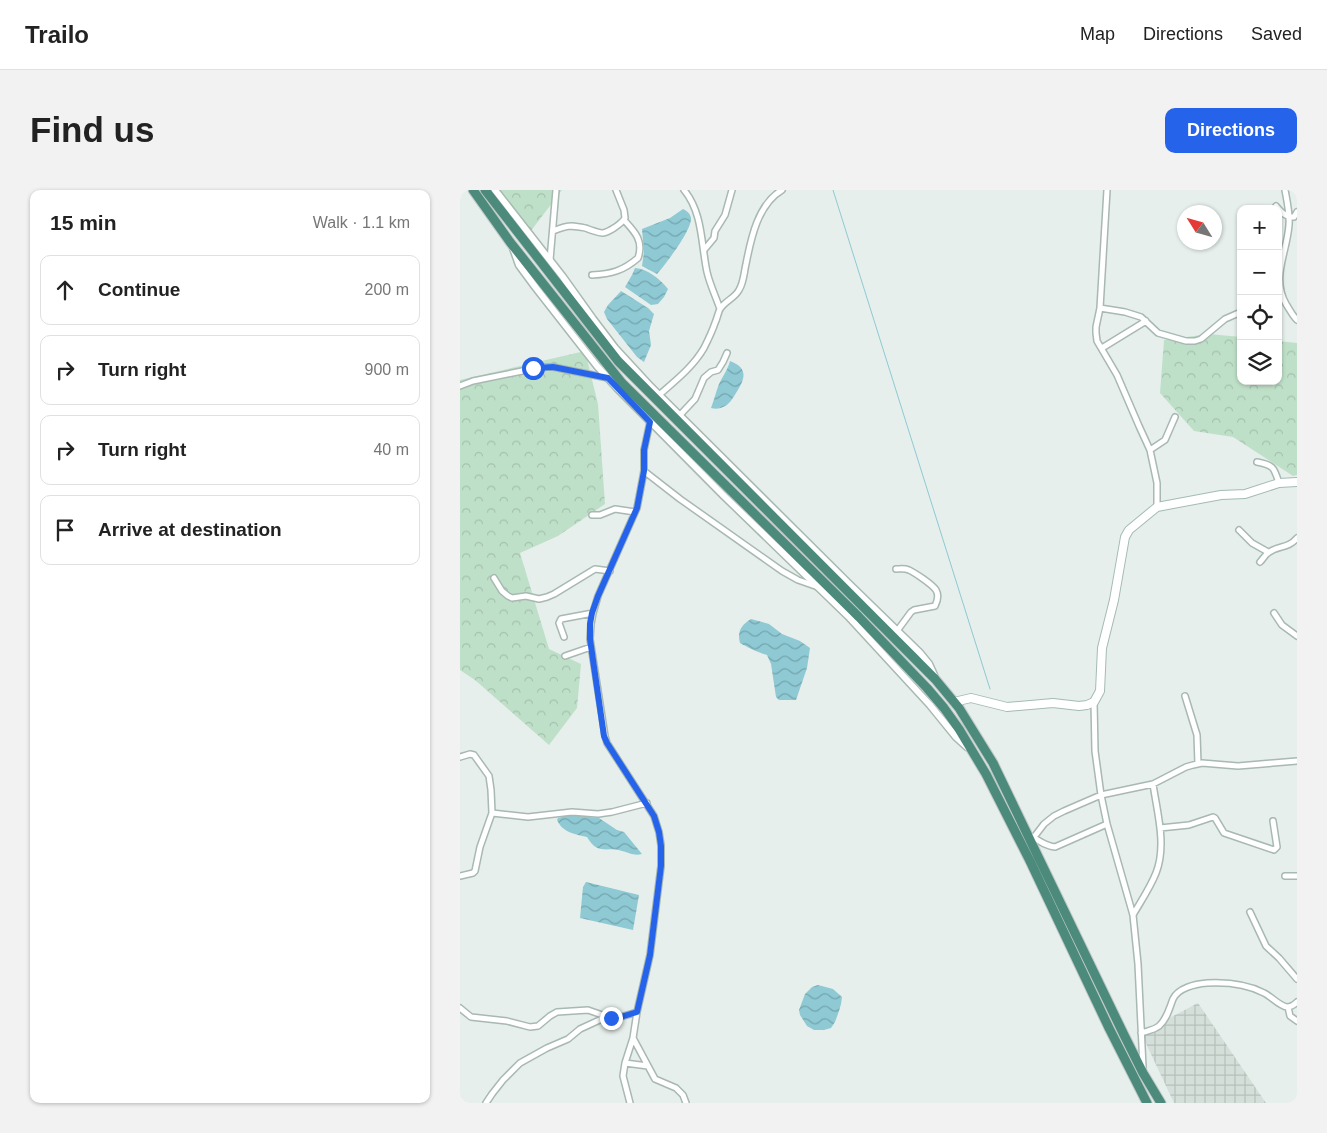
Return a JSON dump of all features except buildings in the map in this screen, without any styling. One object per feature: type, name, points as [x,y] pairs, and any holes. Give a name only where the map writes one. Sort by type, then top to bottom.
[{"type":"highway","points":[[472,190],[510,242],[622,383],[859,617],[944,708],[986,774],[1147,1103]]},
{"type":"highway","points":[[485,190],[618,361],[935,679],[954,702],[994,763],[1143,1073],[1161,1103]]},
{"type":"main road","points":[[954,702],[971,698],[1007,708],[1047,703],[1079,706],[1094,702],[1100,691],[1102,648],[1114,600],[1125,537],[1129,530],[1156,506],[1221,495],[1245,494],[1280,483],[1297,482]]},
{"type":"street","points":[[495,190],[628,364],[925,658],[935,679]]},
{"type":"street","points":[[550,260],[556,190]]},
{"type":"street","points":[[553,231],[572,226],[605,234],[621,224],[625,218],[624,210],[616,190]]},
{"type":"street","points":[[684,190],[697,213],[707,273],[720,309]]},
{"type":"street","points":[[704,250],[714,238],[715,231],[725,215],[732,190]]},
{"type":"street","points":[[659,395],[696,361],[712,332],[720,309],[740,289],[758,220],[764,207],[782,190]]},
{"type":"street","points":[[1107,190],[1100,308],[1096,328],[1097,341],[1117,375],[1150,450],[1156,483],[1156,506]]},
{"type":"street","points":[[1280,295],[1279,274],[1289,224],[1286,190]]},
{"type":"street","points":[[1282,212],[1288,217],[1294,217],[1297,212]]},
{"type":"street","points":[[592,275],[608,274],[620,270],[638,258],[641,247],[639,241],[624,220]]},
{"type":"street","points":[[510,242],[520,265],[536,288],[608,378],[650,422],[848,616],[937,713],[956,737],[972,751]]},
{"type":"street","points":[[1282,300],[1297,320]]},
{"type":"street","points":[[1100,308],[1141,317],[1158,333],[1186,341],[1201,339],[1224,319],[1237,314]]},
{"type":"street","points":[[1102,348],[1146,321]]},
{"type":"street","points":[[680,416],[695,399],[704,378],[711,372],[718,370],[727,353]]},
{"type":"street","points":[[460,386],[473,381],[542,367],[553,367],[608,378]]},
{"type":"street","points":[[1150,450],[1165,440],[1175,417]]},
{"type":"street","points":[[630,1103],[623,1076],[650,955],[661,866],[661,846],[654,816],[604,736],[591,647],[590,624],[598,596],[635,512],[644,471],[644,450],[650,422]]},
{"type":"street","points":[[1257,462],[1272,466],[1280,483]]},
{"type":"street","points":[[644,471],[680,499],[782,571],[798,580],[818,587]]},
{"type":"street","points":[[592,515],[600,515],[618,509],[635,512]]},
{"type":"street","points":[[1240,530],[1252,543],[1268,552]]},
{"type":"street","points":[[1260,562],[1268,552],[1287,546],[1297,538]]},
{"type":"street","points":[[494,578],[502,591],[512,598],[526,596],[539,599],[554,594],[596,569],[610,571]]},
{"type":"street","points":[[896,569],[912,572],[934,588],[937,593],[935,606],[914,610],[897,630]]},
{"type":"street","points":[[564,637],[559,623],[561,619],[592,613]]},
{"type":"street","points":[[1274,613],[1282,625],[1297,636]]},
{"type":"street","points":[[565,656],[591,647]]},
{"type":"street","points":[[1185,696],[1197,735],[1198,764]]},
{"type":"street","points":[[1094,702],[1095,751],[1101,795],[1107,824],[1133,915],[1138,964],[1143,1073]]},
{"type":"street","points":[[460,757],[470,754],[474,755],[488,776],[492,813],[480,847],[475,871],[460,876]]},
{"type":"street","points":[[1107,824],[1055,847],[1032,839],[1044,824],[1054,816],[1101,795],[1153,784],[1186,767],[1198,764],[1238,766],[1297,761]]},
{"type":"street","points":[[1133,915],[1152,883],[1159,862],[1161,840],[1153,784]]},
{"type":"street","points":[[492,813],[528,817],[572,812],[598,814],[647,803]]},
{"type":"street","points":[[1160,828],[1189,825],[1213,817],[1224,833],[1274,850],[1277,847],[1273,821]]},
{"type":"street","points":[[1285,876],[1297,876]]},
{"type":"street","points":[[1250,912],[1266,946],[1297,979]]},
{"type":"street","points":[[1141,1033],[1157,1028],[1160,1025],[1165,1019],[1174,997],[1184,988],[1205,983],[1249,987],[1264,993],[1288,1007],[1297,1002]]},
{"type":"street","points":[[1288,1007],[1290,1016],[1297,1021]]},
{"type":"street","points":[[460,1008],[471,1017],[507,1021],[530,1027],[538,1026],[557,1012],[588,1010],[606,1017],[617,1018],[637,1012]]},
{"type":"street","points":[[486,1103],[503,1080],[520,1063],[568,1039],[580,1029],[606,1017]]},
{"type":"street","points":[[633,1038],[655,1079],[680,1091],[686,1103]]},
{"type":"street","points":[[625,1063],[648,1066]]},
{"type":"shaded area","points":[[1198,1003],[1266,1103],[1174,1103],[1141,1033]]},
{"type":"green space","points":[[490,190],[562,190],[524,240]]},
{"type":"green space","points":[[1209,334],[1237,337],[1237,385],[1282,385],[1282,341],[1297,343],[1297,475],[1293,476],[1233,437],[1194,431],[1160,393],[1164,340]]},
{"type":"green space","points":[[585,351],[598,404],[605,504],[558,536],[520,553],[549,649],[581,664],[577,708],[549,745],[475,680],[460,670],[460,380]]},
{"type":"water","points":[[683,209],[690,215],[690,223],[683,239],[672,255],[657,274],[642,266],[644,252],[642,229],[670,218]]},
{"type":"water","points":[[635,268],[645,270],[653,275],[668,289],[658,304],[651,305],[625,287]]},
{"type":"water","points":[[621,291],[654,314],[649,331],[651,345],[644,362],[637,357],[607,319],[604,312]]},
{"type":"water","points":[[730,361],[743,371],[742,383],[727,405],[722,408],[711,408],[719,384]]},
{"type":"water","points":[[751,619],[769,624],[782,634],[800,641],[810,648],[807,668],[796,700],[779,700],[776,697],[771,664],[767,655],[740,643],[739,635],[741,629]]},
{"type":"water","points":[[569,815],[599,818],[617,830],[624,832],[642,854],[603,849],[595,846],[587,837],[563,828],[557,820]]},
{"type":"water","points":[[586,882],[639,895],[633,930],[580,918],[583,887]]},
{"type":"water","points":[[818,985],[833,989],[842,997],[835,1022],[831,1028],[824,1030],[814,1030],[807,1026],[799,1010],[805,994],[812,987]]},
{"type":"waterway","points":[[833,190],[990,689]]},
{"type":"route","points":[[533,368],[553,367],[608,378],[650,422],[644,450],[644,471],[637,508],[598,596],[590,624],[590,639],[604,736],[654,816],[661,846],[661,866],[650,955],[637,1012],[611,1018]]}]
